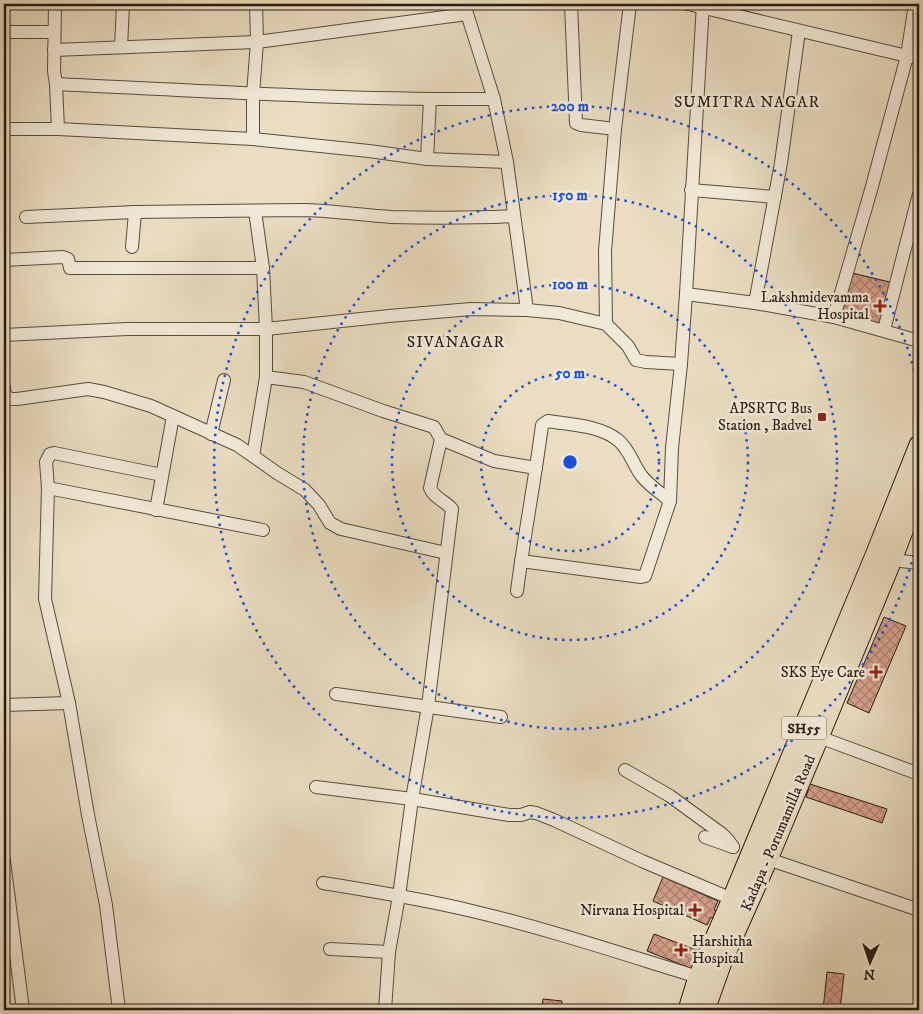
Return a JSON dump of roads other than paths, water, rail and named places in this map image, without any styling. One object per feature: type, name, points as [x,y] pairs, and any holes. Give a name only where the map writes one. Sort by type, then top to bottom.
[{"type":"main road","name":"SH55","points":[[688,1010],[698,977],[732,900],[759,858],[919,445]]},
{"type":"main road","name":"Kadapa - Porumamilla Road","points":[[705,1010],[759,858],[819,736],[892,560],[919,489]]},
{"type":"street","points":[[55,4],[54,71],[58,129]]},
{"type":"street","points":[[121,47],[122,4]]},
{"type":"street","points":[[253,139],[256,4]]},
{"type":"street","points":[[571,4],[576,123],[615,129]]},
{"type":"street","points":[[606,324],[605,251],[615,129],[630,4]]},
{"type":"street","points":[[688,4],[702,5],[799,31],[913,57]]},
{"type":"street","points":[[834,317],[871,190],[913,57],[915,4]]},
{"type":"street","points":[[521,561],[645,576],[670,501],[672,448],[686,294],[702,5]]},
{"type":"street","points":[[54,50],[256,42],[466,9],[494,99],[507,162],[527,310]]},
{"type":"street","points":[[756,303],[781,163],[799,31]]},
{"type":"street","points":[[4,32],[54,32]]},
{"type":"street","points":[[56,84],[253,94],[430,100],[494,99]]},
{"type":"street","points":[[427,159],[430,100]]},
{"type":"street","points":[[4,129],[58,129],[253,139],[427,159],[507,162]]},
{"type":"street","points":[[691,190],[775,197]]},
{"type":"street","points":[[884,330],[919,194]]},
{"type":"street","points":[[26,217],[134,212],[255,211],[329,211],[390,216],[484,218],[514,216]]},
{"type":"street","points":[[253,456],[266,377],[266,329],[262,268],[255,211]]},
{"type":"street","points":[[132,247],[134,212]]},
{"type":"street","points":[[4,260],[63,257],[68,260],[70,268],[262,268]]},
{"type":"street","points":[[686,294],[756,303],[834,317],[919,341]]},
{"type":"street","points":[[4,335],[127,329],[266,329],[471,309],[527,310],[559,313],[606,324],[628,346],[636,360],[681,364]]},
{"type":"street","points":[[266,377],[304,382],[383,411],[434,427],[441,439],[494,461],[536,468]]},
{"type":"street","points":[[212,434],[224,380]]},
{"type":"street","points":[[4,388],[5,395],[10,399],[88,389],[151,406],[236,445],[305,490],[330,523],[342,529],[446,553]]},
{"type":"street","points":[[156,510],[173,416]]},
{"type":"street","points":[[517,591],[542,425],[548,421],[592,428],[618,440],[627,450],[642,476],[670,501]]},
{"type":"street","points":[[385,1010],[389,952],[400,896],[412,799],[428,706],[452,509],[432,494],[430,488],[441,439]]},
{"type":"street","points":[[118,1010],[106,905],[69,703],[45,599],[48,488],[46,462],[50,454],[54,453],[162,475]]},
{"type":"street","points":[[48,488],[263,530]]},
{"type":"street","points":[[892,560],[919,563]]},
{"type":"street","points":[[336,694],[502,717]]},
{"type":"street","points":[[4,705],[69,703]]},
{"type":"street","points":[[819,736],[919,774]]},
{"type":"street","points":[[625,770],[670,796],[722,834],[732,847]]},
{"type":"street","points":[[316,787],[412,799],[508,815],[536,813],[732,900]]},
{"type":"street","points":[[705,837],[759,858],[919,910]]},
{"type":"street","points":[[4,861],[23,1010]]},
{"type":"street","points":[[323,883],[473,911],[551,932],[698,977]]},
{"type":"street","points":[[330,949],[389,952]]},
{"type":"place","name":"Lakshmidevamma Hospital","points":[[880,306]]},
{"type":"place","name":"APSRTC Bus Station , Badvel","points":[[822,417]]},
{"type":"place","name":"SKS Eye Care","points":[[876,672]]},
{"type":"place","name":"Nirvana Hospital","points":[[695,910]]},
{"type":"place","name":"Harshitha Hospital","points":[[681,950]]},
{"type":"district","name":"SUMITRA NAGAR","points":[[747,101]]},
{"type":"district","name":"SIVANAGAR","points":[[456,341]]}]
